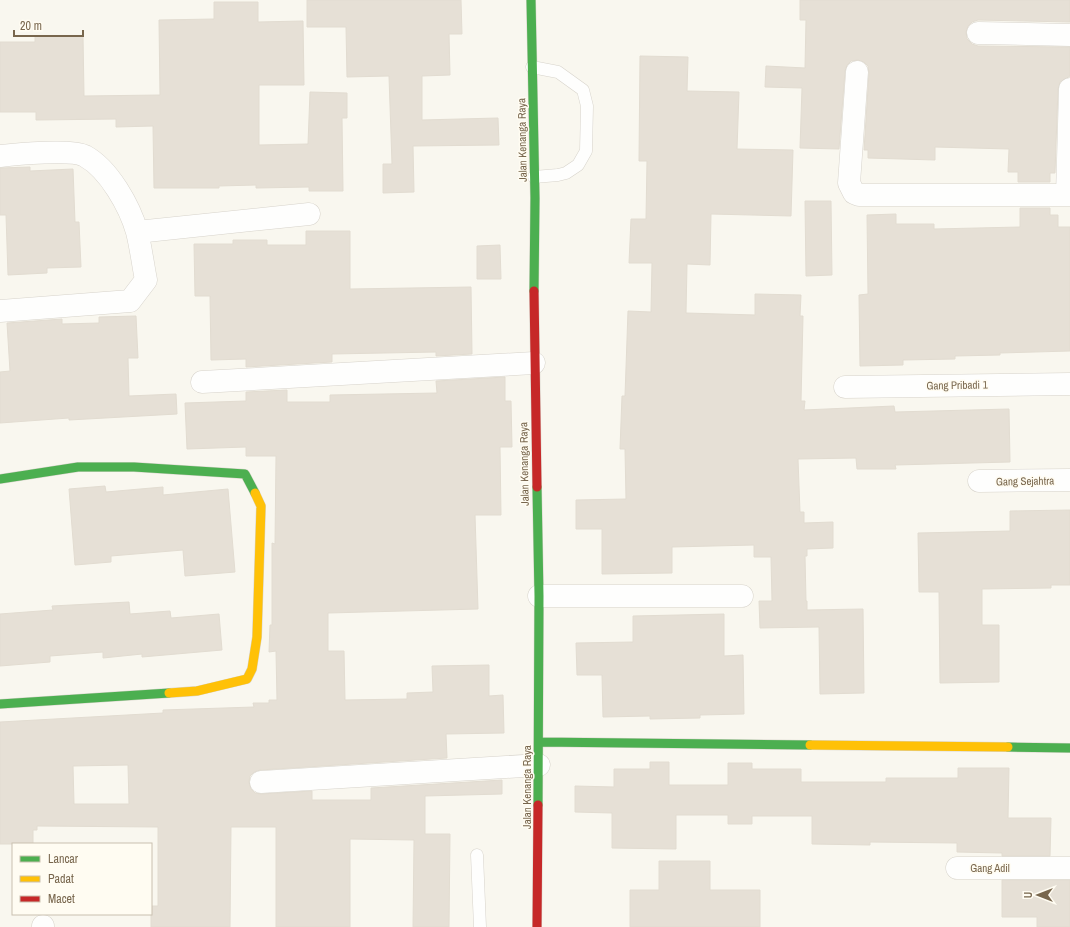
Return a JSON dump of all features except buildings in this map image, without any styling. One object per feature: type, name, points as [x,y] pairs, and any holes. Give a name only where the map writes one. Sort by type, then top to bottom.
[{"type":"street","name":"Jalan Kenanga Raya","points":[[531,0],[534,177],[534,363],[539,596],[537,927]]},
{"type":"street","points":[[978,33],[1037,35],[1070,34]]},
{"type":"street","points":[[857,72],[849,183],[854,192],[859,195],[1069,195],[1070,89]]},
{"type":"street","points":[[0,156],[40,152],[84,155],[107,175],[126,205],[137,232],[146,280],[130,301],[0,311]]},
{"type":"street","points":[[137,232],[309,214]]},
{"type":"street","points":[[202,382],[534,363]]},
{"type":"street","name":"Gang Pribadi 1","points":[[845,387],[1070,384]]},
{"type":"street","points":[[0,479],[78,467],[134,467],[245,474],[261,506],[257,638],[252,669],[247,679],[197,691],[0,704]]},
{"type":"street","name":"Gang Sejahtra","points":[[979,481],[1070,480]]},
{"type":"street","points":[[539,596],[742,596]]},
{"type":"street","points":[[539,742],[1070,748]]},
{"type":"street","points":[[261,782],[539,765]]},
{"type":"street","name":"Gang Adil","points":[[957,868],[1070,868]]},
{"type":"lane","points":[[532,68],[558,72],[582,90],[587,106],[586,152],[578,165],[566,173],[534,177]]},
{"type":"lane","points":[[477,855],[480,927]]},
{"type":"traffic: fast","points":[[531,0],[535,198],[534,291]]},
{"type":"traffic: fast","points":[[0,479],[78,467],[134,467],[245,474],[255,493]]},
{"type":"traffic: fast","points":[[537,487],[539,596],[538,805]]},
{"type":"traffic: fast","points":[[0,704],[169,693]]},
{"type":"traffic: fast","points":[[539,742],[810,745]]},
{"type":"traffic: fast","points":[[1008,747],[1070,748]]},
{"type":"traffic: slow","points":[[169,693],[197,691],[247,679],[252,669],[257,637],[261,506],[255,493]]},
{"type":"traffic: slow","points":[[810,745],[1008,747]]},
{"type":"traffic: jam","points":[[534,291],[537,487]]},
{"type":"traffic: jam","points":[[537,927],[538,805]]}]
